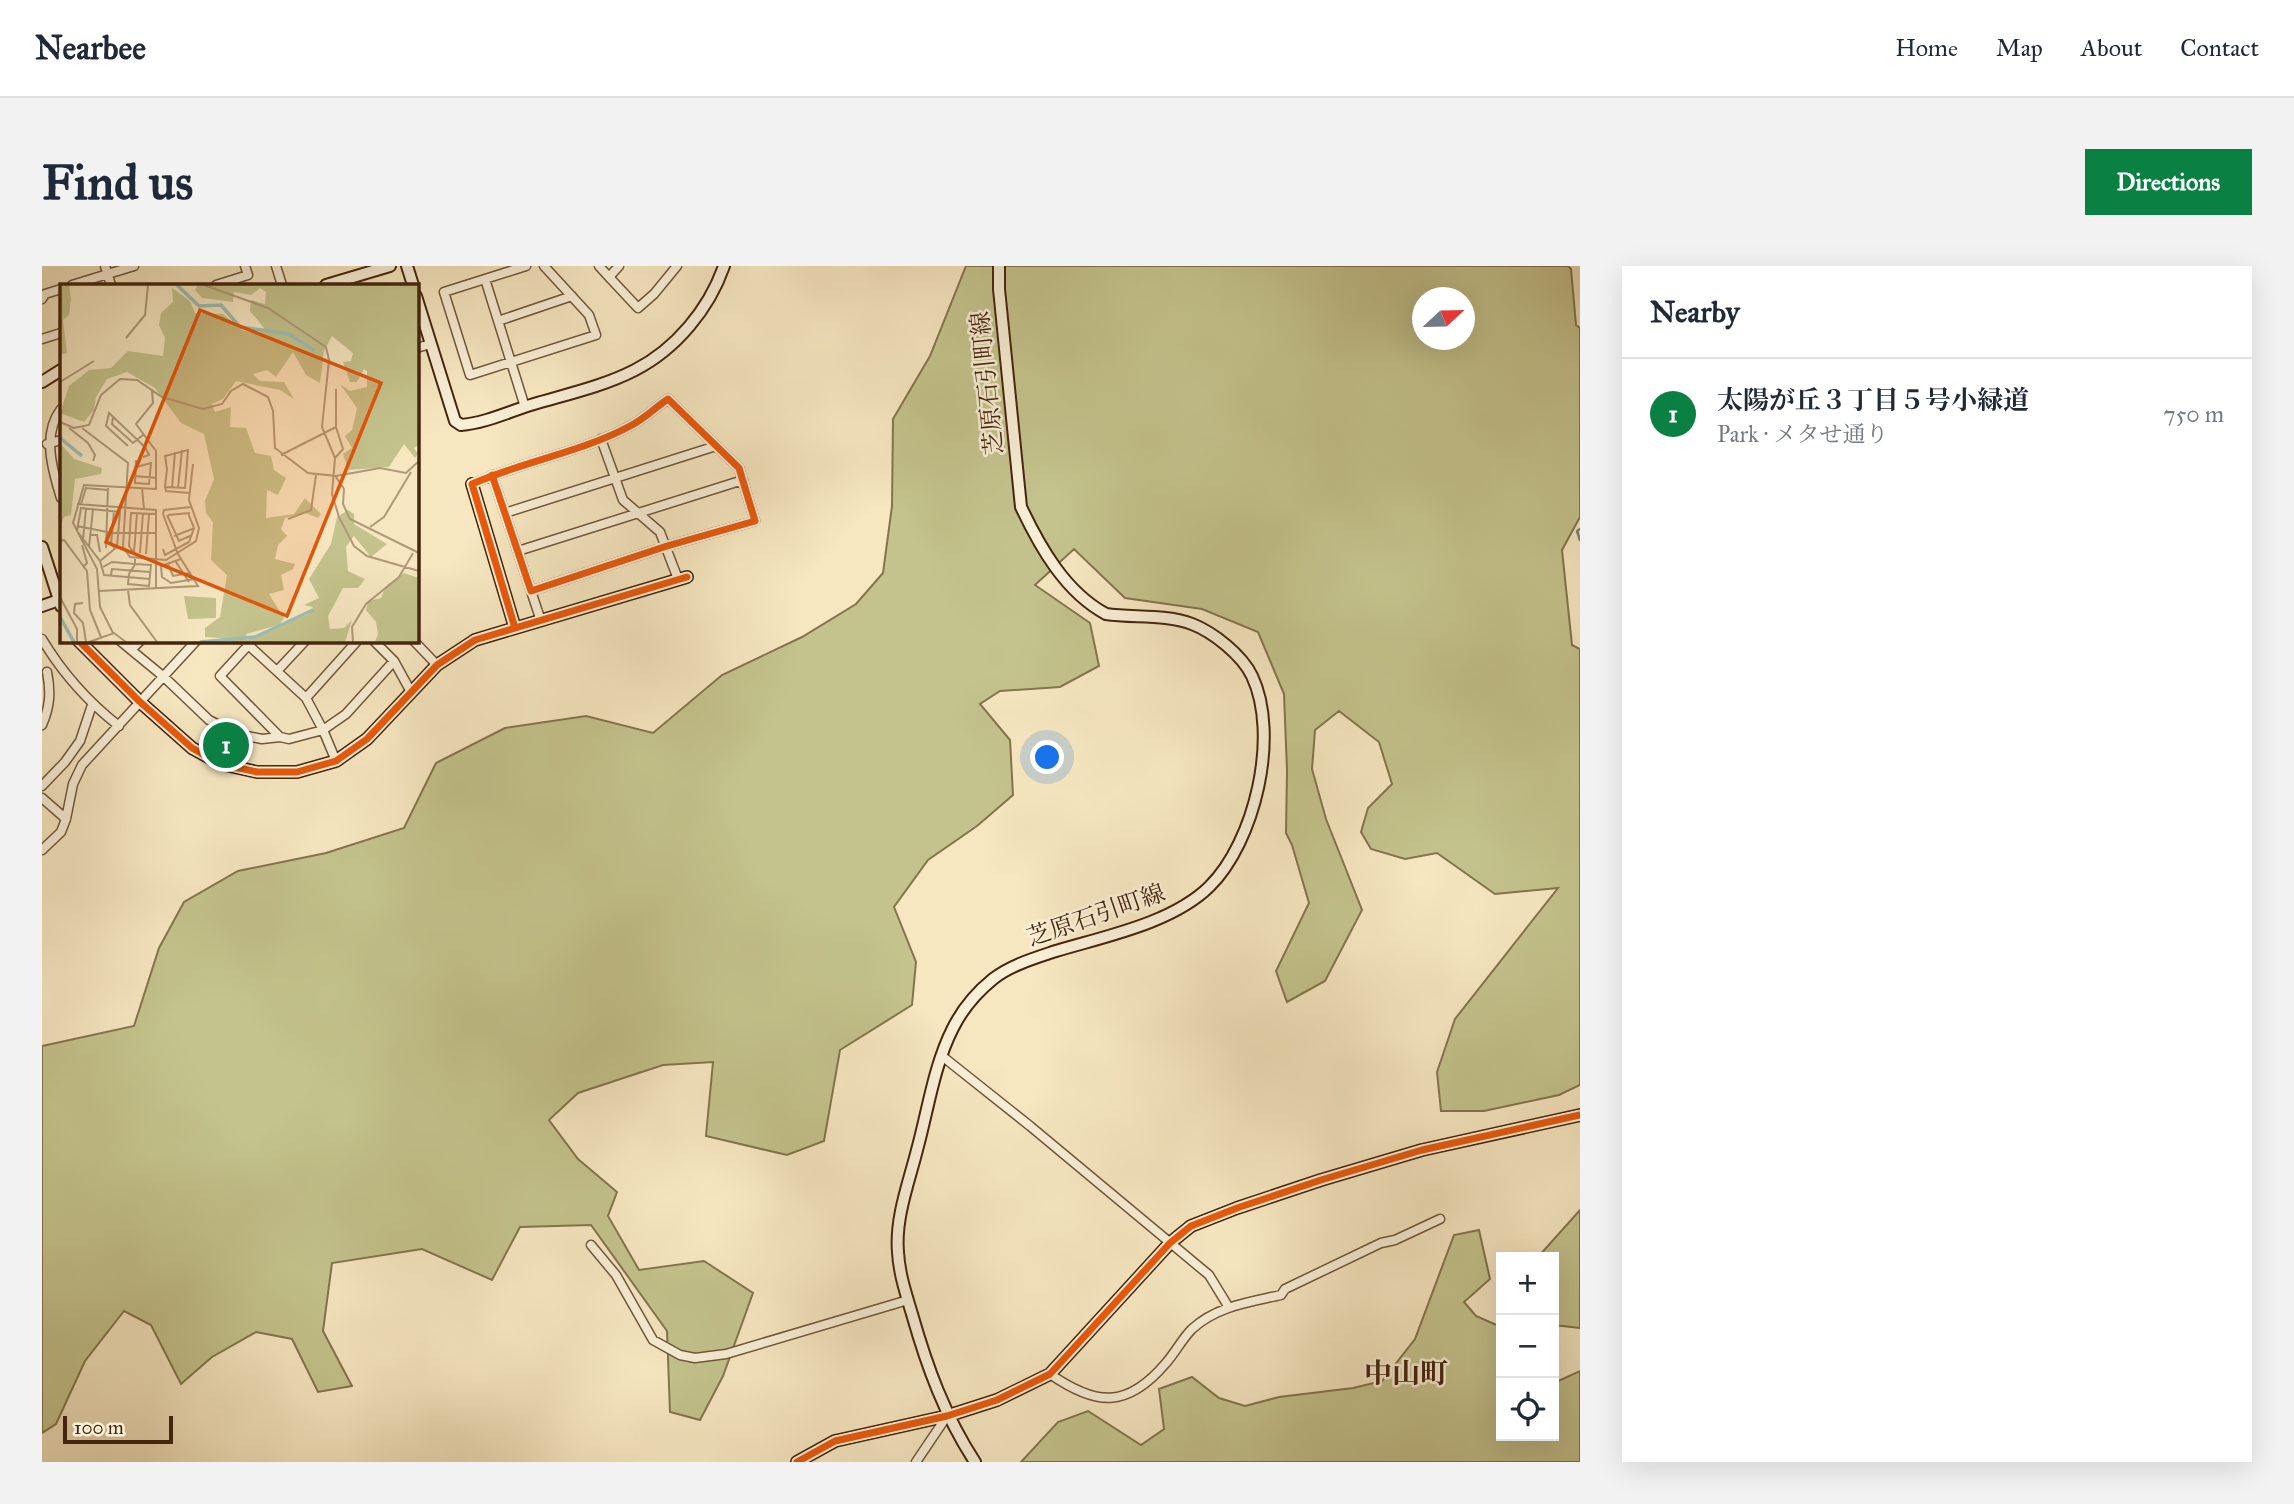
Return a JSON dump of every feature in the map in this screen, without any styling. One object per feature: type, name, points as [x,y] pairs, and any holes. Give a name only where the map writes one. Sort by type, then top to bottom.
[{"type":"street","points":[[74,284],[107,270],[134,266]]},
{"type":"street","points":[[219,284],[248,275],[245,266]]},
{"type":"street","points":[[276,266],[282,284]]},
{"type":"street","points":[[329,284],[390,266]]},
{"type":"street","points":[[407,266],[413,284]]},
{"type":"street","points":[[526,266],[444,292],[470,375],[596,335],[589,315],[544,266]]},
{"type":"street","points":[[599,266],[638,308],[654,294],[677,266]]},
{"type":"street","points":[[609,277],[619,266]]},
{"type":"street","points":[[418,302],[455,421],[461,425],[606,382],[637,369],[676,341],[710,298],[724,266]]},
{"type":"street","name":"芝原石引町線","points":[[975,1462],[947,1416],[922,1350],[898,1251],[901,1217],[942,1056],[953,1028],[967,1005],[994,979],[1026,961],[1171,914],[1194,900],[1210,886],[1238,849],[1257,797],[1263,760],[1263,724],[1254,680],[1246,666],[1231,650],[1191,624],[1106,614],[1095,608],[1066,579],[1036,540],[1021,507],[999,266]]},
{"type":"street","points":[[485,279],[524,407]]},
{"type":"street","points":[[43,295],[60,289]]},
{"type":"street","points":[[498,321],[572,296]]},
{"type":"street","points":[[42,339],[60,333]]},
{"type":"street","points":[[418,347],[431,344]]},
{"type":"street","points":[[42,382],[60,371]]},
{"type":"street","points":[[515,628],[472,484],[601,439],[633,424],[668,399],[738,468],[755,521],[667,546],[531,591]]},
{"type":"street","points":[[59,480],[47,444],[48,432],[60,410]]},
{"type":"street","points":[[80,642],[139,701],[192,748],[221,764],[257,772],[297,772],[336,761],[367,739],[437,665],[475,640],[682,578],[660,532],[623,500],[601,439]]},
{"type":"street","points":[[47,444],[60,440]]},
{"type":"street","points":[[505,513],[716,446]]},
{"type":"street","points":[[492,475],[541,621]]},
{"type":"street","points":[[518,551],[743,480]]},
{"type":"street","points":[[42,547],[60,602],[42,606]]},
{"type":"street","points":[[42,639],[59,667],[92,705],[119,726]]},
{"type":"street","points":[[121,642],[164,677],[209,720],[237,734],[262,740],[280,737],[289,739],[323,730],[346,714],[394,661]]},
{"type":"street","points":[[131,650],[139,642]]},
{"type":"street","points":[[42,850],[61,832],[82,765],[195,642]]},
{"type":"street","points":[[280,737],[220,676],[248,642],[306,698],[336,761]]},
{"type":"street","points":[[277,671],[304,642]]},
{"type":"street","points":[[306,698],[356,642]]},
{"type":"street","points":[[375,642],[394,661],[411,692]]},
{"type":"street","points":[[415,642],[437,665]]},
{"type":"street","points":[[42,725],[50,699],[44,673],[59,667]]},
{"type":"street","points":[[42,786],[80,741],[92,705]]},
{"type":"street","points":[[42,798],[66,819]]},
{"type":"street","points":[[942,1056],[1209,1275],[1228,1306]]},
{"type":"street","points":[[797,1462],[835,1441],[947,1416],[997,1400],[1050,1374],[1170,1243],[1191,1226],[1321,1180],[1422,1150],[1580,1115]]},
{"type":"street","points":[[1050,1374],[1073,1390],[1088,1396],[1105,1399],[1119,1397],[1158,1372],[1193,1329],[1228,1306],[1281,1295],[1284,1289],[1381,1243],[1395,1240],[1440,1219]]},
{"type":"street","points":[[591,1245],[616,1275],[653,1340],[680,1355],[695,1358],[726,1354],[908,1300]]},
{"type":"street","points":[[916,1462],[947,1416]]},
{"type":"shaded area","points":[[966,266],[1568,266],[1571,269],[1576,325],[1580,328],[1580,517],[1562,550],[1572,645],[1580,649],[1580,1085],[1559,1095],[1484,1111],[1441,1111],[1437,1072],[1455,1019],[1558,888],[1495,894],[1437,853],[1405,859],[1371,849],[1361,832],[1368,808],[1392,784],[1379,742],[1339,711],[1315,730],[1312,769],[1326,819],[1362,910],[1325,981],[1287,1002],[1276,971],[1309,903],[1286,833],[1284,694],[1258,632],[1202,609],[1125,598],[1074,549],[1035,585],[1090,623],[1099,666],[1060,687],[1000,691],[980,704],[1010,740],[1013,795],[977,826],[928,860],[894,907],[916,962],[912,1005],[840,1050],[824,1141],[787,1155],[706,1136],[713,1062],[663,1065],[578,1093],[549,1120],[578,1159],[617,1192],[608,1216],[639,1270],[704,1261],[753,1293],[723,1376],[700,1420],[670,1412],[667,1331],[591,1225],[520,1227],[492,1280],[422,1249],[332,1263],[323,1331],[352,1386],[318,1392],[292,1339],[256,1332],[212,1357],[181,1384],[151,1325],[124,1311],[85,1361],[56,1424],[42,1433],[42,1046],[134,1026],[159,948],[184,902],[238,871],[326,853],[404,828],[436,763],[505,728],[586,716],[653,733],[722,675],[802,637],[856,604],[883,573],[892,506],[893,419],[930,356]]},
{"type":"shaded area","points":[[1580,1210],[1580,1328],[1559,1326],[1559,1252],[1542,1252]]},
{"type":"shaded area","points":[[1479,1230],[1490,1279],[1464,1302],[1476,1316],[1496,1325],[1496,1441],[1559,1441],[1559,1381],[1580,1371],[1580,1462],[1021,1462],[1058,1422],[1088,1411],[1141,1445],[1164,1429],[1159,1389],[1192,1377],[1219,1398],[1245,1406],[1279,1397],[1353,1388],[1382,1381],[1415,1339],[1454,1235]]},
{"type":"waterway","points":[[1580,529],[1577,531],[1580,540]]},
{"type":"cycle path","points":[[492,475],[531,591],[667,546],[755,521],[739,468],[668,399],[637,422],[613,434],[594,442],[512,469],[492,476],[472,484],[515,628]]},
{"type":"cycle path","points":[[80,642],[139,701],[192,748],[221,764],[257,772],[297,772],[336,761],[367,739],[437,665],[475,640],[687,577]]},
{"type":"cycle path","points":[[797,1462],[835,1441],[947,1416],[997,1400],[1050,1374],[1170,1243],[1191,1226],[1321,1180],[1422,1150],[1580,1115]]},
{"type":"place","name":"太陽が丘３丁目５号小緑道","points":[[226,745]]},
{"type":"district","name":"中山町","points":[[1406,1373]]}]
